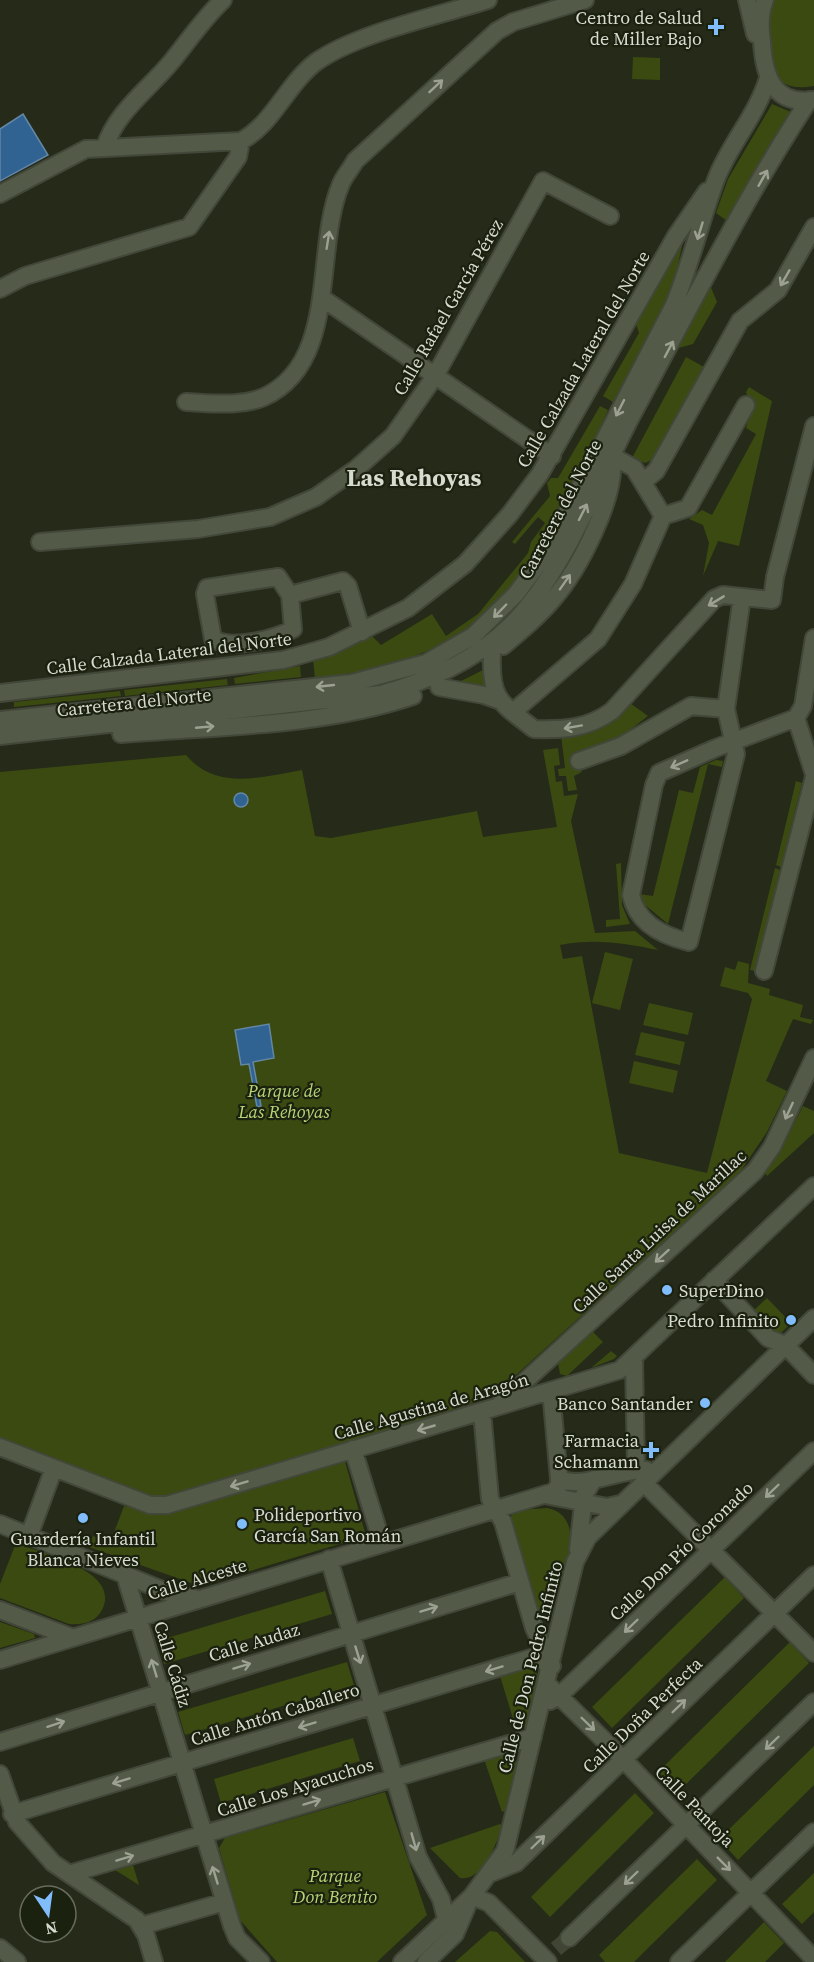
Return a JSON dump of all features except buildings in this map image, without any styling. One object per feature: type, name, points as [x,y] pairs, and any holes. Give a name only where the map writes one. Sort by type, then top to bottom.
[{"type":"street","points":[[105,147],[111,127],[172,61],[207,15],[223,0]]},
{"type":"street","points":[[0,194],[72,154],[105,147],[241,141],[255,134],[298,78],[317,62],[347,44],[462,4],[488,0]]},
{"type":"street","points":[[186,402],[235,404],[263,397],[289,381],[312,342],[322,298],[321,281],[334,206],[341,183],[356,161],[497,31],[513,22],[585,0]]},
{"type":"street","points":[[747,0],[766,71],[781,94],[793,99],[812,100]]},
{"type":"street","points":[[765,0],[760,22],[766,71]]},
{"type":"street","name":"Carretera del Norte","points":[[0,720],[352,683],[426,663],[473,636],[497,616],[529,579],[567,513],[674,305],[688,270],[717,175],[761,102],[766,71]]},
{"type":"street","name":"Carretera del Norte","points":[[0,736],[381,694],[430,679],[484,648],[512,624],[541,589],[562,554],[732,232],[812,100]]},
{"type":"street","points":[[0,289],[25,276],[189,227],[238,157],[241,141]]},
{"type":"street","name":"Calle Calzada Lateral del Norte","points":[[0,693],[258,664],[310,654],[362,633],[408,608],[465,564],[510,514],[552,456],[676,236],[717,175]]},
{"type":"street","name":"Calle Rafael García Pérez","points":[[40,542],[198,529],[270,517],[316,497],[356,469],[393,436],[435,376],[543,181],[610,216]]},
{"type":"street","points":[[644,481],[656,471],[740,321],[778,290],[814,227]]},
{"type":"street","points":[[322,298],[552,456]]},
{"type":"street","points":[[507,706],[598,639],[633,584],[663,516],[688,508],[746,405]]},
{"type":"street","points":[[439,687],[484,695],[507,706],[534,729],[568,729],[595,723],[612,711],[710,603],[723,595],[772,600],[775,577],[814,426]]},
{"type":"street","points":[[612,456],[634,468],[644,481],[663,516]]},
{"type":"street","points":[[0,743],[306,719],[380,707],[439,687],[492,655],[530,624],[555,597],[573,570],[602,510],[614,475],[612,456]]},
{"type":"street","points":[[278,577],[290,595],[293,629],[283,634],[236,643],[221,643],[213,639],[205,594],[207,588],[278,577]]},
{"type":"street","points":[[290,595],[343,581],[348,586],[362,633]]},
{"type":"street","points":[[742,597],[726,709],[733,741],[736,754],[689,942],[671,938],[643,920],[633,906],[631,895],[654,785],[659,773],[733,741],[796,718],[803,706],[814,638]]},
{"type":"street","points":[[492,655],[492,684],[507,706]]},
{"type":"street","points":[[579,761],[621,746],[691,706],[726,709]]},
{"type":"street","points":[[764,970],[814,776],[796,718]]},
{"type":"street","name":"Calle Santa Luisa de Marillac","points":[[489,1409],[756,1171],[772,1147],[814,1058]]},
{"type":"street","name":"Calle Agustina de Aragón","points":[[0,1447],[150,1504],[167,1505],[620,1370],[814,1186]]},
{"type":"street","points":[[714,1280],[768,1338],[785,1345],[814,1375]]},
{"type":"street","name":"Calle de Don Pedro Infinito","points":[[402,1962],[472,1896],[501,1858],[508,1842],[576,1562],[588,1537],[621,1503],[640,1476],[656,1471],[814,1318]]},
{"type":"street","points":[[634,1359],[640,1476],[814,1653]]},
{"type":"street","points":[[551,1391],[559,1478],[556,1490],[550,1497],[574,1512],[580,1526]]},
{"type":"street","points":[[489,1409],[490,1499],[503,1522],[534,1628],[550,1663],[559,1677],[576,1680]]},
{"type":"street","points":[[353,1449],[382,1543]]},
{"type":"street","name":"Calle Don Pío Coronado","points":[[541,1705],[559,1696],[814,1451]]},
{"type":"street","points":[[29,1536],[54,1468]]},
{"type":"street","points":[[559,1478],[573,1482],[640,1476]]},
{"type":"street","points":[[576,1562],[583,1503],[594,1479]]},
{"type":"street","name":"Calle Alceste","points":[[0,1660],[495,1509],[550,1497],[611,1507],[621,1503]]},
{"type":"street","points":[[0,1524],[172,1594],[198,1599]]},
{"type":"street","points":[[329,1559],[422,1866],[441,1899],[447,1922]]},
{"type":"street","name":"Calle Cádiz","points":[[125,1575],[224,1902],[237,1938],[261,1962]]},
{"type":"street","name":"Calle Doña Perfecta","points":[[490,1874],[516,1863],[814,1575]]},
{"type":"street","name":"Calle Audaz","points":[[0,1742],[520,1582]]},
{"type":"street","points":[[0,1610],[71,1637]]},
{"type":"street","points":[[534,1628],[547,1636],[560,1626]]},
{"type":"street","name":"Calle Antón Caballero","points":[[12,1814],[531,1658],[550,1663]]},
{"type":"street","name":"Calle Pantoja","points":[[546,1683],[624,1760],[813,1960]]},
{"type":"street","points":[[422,1866],[453,1897],[472,1896],[489,1904],[555,1952],[814,1702]]},
{"type":"street","name":"Calle Los Ayacuchos","points":[[69,1874],[532,1737]]},
{"type":"street","points":[[0,1774],[12,1814],[52,1863],[137,1920],[154,1962]]},
{"type":"street","points":[[679,1962],[814,1832]]},
{"type":"street","name":"Calle de Don Pedro Infinito","points":[[426,1962],[455,1934],[472,1896]]},
{"type":"street","points":[[141,1926],[224,1902]]},
{"type":"street","points":[[0,1948],[17,1962]]},
{"type":"green space","points":[[772,0],[814,0],[814,86],[790,86],[777,76],[772,59],[768,23],[768,9]]},
{"type":"green space","points":[[633,57],[660,58],[660,80],[632,79]]},
{"type":"green space","points":[[772,104],[791,112],[727,221],[716,213],[728,179]]},
{"type":"green space","points":[[684,237],[673,288],[613,402],[603,396],[639,333],[635,321]]},
{"type":"green space","points":[[710,285],[717,302],[693,344],[675,349]]},
{"type":"green space","points":[[686,357],[704,367],[652,460],[645,463],[632,458]]},
{"type":"green space","points":[[749,387],[772,401],[739,546],[718,541],[703,576],[709,543],[703,525],[689,519],[702,510],[712,515],[756,434],[746,428],[751,409],[746,392]]},
{"type":"green space","points":[[600,406],[608,410],[567,501],[562,499],[541,542],[519,577],[495,605],[468,628],[437,646],[402,660],[362,671],[315,679],[313,659],[371,635],[381,645],[432,614],[446,636],[478,614],[528,553],[531,542],[545,523],[538,517],[515,544],[512,542],[550,496],[547,483],[551,478],[558,478]]},
{"type":"green space","points":[[300,666],[301,677],[235,684],[234,678]]},
{"type":"green space","points":[[485,669],[486,690],[460,683],[461,681]]},
{"type":"green space","points":[[227,679],[228,685],[125,696],[124,690]]},
{"type":"green space","points":[[120,691],[121,696],[14,707],[14,702]]},
{"type":"green space","points":[[630,703],[648,716],[618,739],[573,753],[572,767],[582,772],[574,776],[577,790],[568,791],[566,776],[559,776],[558,769],[565,768],[561,735]]},
{"type":"green space","name":"Parque de Las Rehoyas","points":[[558,748],[560,765],[554,766],[556,782],[562,781],[564,796],[578,794],[571,821],[595,933],[635,931],[658,950],[609,942],[560,945],[563,959],[582,956],[619,1153],[707,1173],[752,999],[748,993],[720,986],[725,967],[735,970],[738,961],[749,964],[748,983],[770,989],[769,995],[803,1005],[800,1017],[813,1020],[811,1024],[793,1019],[766,1081],[787,1091],[767,1132],[740,1172],[495,1394],[486,1399],[166,1498],[150,1497],[0,1440],[0,772],[186,755],[211,774],[240,779],[302,770],[315,836],[331,838],[477,811],[483,837],[557,827],[543,750]]},
{"type":"green space","points":[[716,760],[723,761],[722,767],[708,764],[668,924],[645,905],[639,894],[653,896],[679,790],[693,793],[700,767]]},
{"type":"green space","points":[[796,781],[802,783],[781,867],[776,865]]},
{"type":"green space","points":[[621,863],[622,905],[630,924],[606,927],[606,920],[620,919],[616,864]]},
{"type":"green space","points":[[775,868],[780,870],[755,971],[750,970]]},
{"type":"green space","points":[[605,952],[633,959],[620,1010],[592,1003]]},
{"type":"green space","points":[[649,1003],[693,1013],[688,1035],[643,1025]]},
{"type":"green space","points":[[641,1032],[685,1042],[680,1065],[635,1055]]},
{"type":"green space","points":[[634,1061],[678,1071],[673,1093],[629,1083]]},
{"type":"green space","points":[[803,1106],[814,1111],[814,1133],[767,1176],[764,1172],[779,1153]]},
{"type":"green space","points":[[767,1298],[791,1323],[777,1337],[753,1311]]},
{"type":"green space","points":[[593,1332],[603,1342],[567,1376],[560,1374],[558,1363]]},
{"type":"green space","points":[[611,1351],[617,1356],[614,1359],[591,1368]]},
{"type":"green space","name":"Polideportivo García San Román","points":[[344,1458],[366,1536],[200,1586],[89,1547],[93,1536],[110,1543],[124,1506],[128,1507],[129,1504],[145,1510]]},
{"type":"green space","points":[[547,1508],[560,1514],[568,1524],[571,1537],[567,1569],[555,1612],[550,1619],[543,1620],[534,1615],[510,1519],[512,1514],[520,1510]]},
{"type":"green space","points":[[16,1543],[60,1558],[90,1574],[101,1584],[105,1596],[102,1610],[96,1618],[79,1624],[69,1624],[0,1598],[0,1584]]},
{"type":"green space","points":[[725,1577],[744,1598],[612,1728],[592,1707]]},
{"type":"green space","points":[[325,1591],[332,1614],[164,1664],[157,1641]]},
{"type":"green space","points":[[0,1622],[34,1634],[35,1638],[0,1648]]},
{"type":"green space","points":[[790,1642],[809,1663],[677,1793],[658,1772]]},
{"type":"green space","points":[[347,1662],[354,1685],[185,1735],[178,1712]]},
{"type":"green space","points":[[525,1668],[536,1672],[539,1678],[527,1727],[521,1729],[515,1725],[500,1676]]},
{"type":"green space","points":[[353,1738],[360,1761],[221,1803],[214,1779]]},
{"type":"green space","points":[[814,1746],[814,1785],[738,1860],[719,1839]]},
{"type":"green space","points":[[508,1752],[518,1763],[507,1810],[502,1812],[484,1759]]},
{"type":"green space","name":"Parque Don Benito","points":[[385,1792],[427,1915],[377,1962],[277,1962],[240,1920],[219,1848],[225,1838]]},
{"type":"green space","points":[[635,1793],[654,1813],[550,1917],[531,1897]]},
{"type":"green space","points":[[500,1824],[503,1826],[487,1860],[482,1868],[468,1878],[460,1878],[430,1848]]},
{"type":"green space","points":[[697,1859],[717,1880],[634,1962],[605,1962],[599,1955]]},
{"type":"green space","points":[[133,1865],[139,1885],[115,1870]]},
{"type":"green space","points":[[814,1873],[814,1912],[802,1924],[782,1904]]},
{"type":"green space","points":[[764,1922],[784,1943],[765,1962],[725,1962]]},
{"type":"green space","points":[[490,1931],[497,1932],[525,1962],[455,1962]]},
{"type":"water","points":[[23,114],[48,155],[0,181],[0,129]]},
{"type":"water","points":[[238,793],[244,793],[248,800],[244,807],[238,807],[234,803],[234,797]]},
{"type":"water","points":[[269,1024],[274,1058],[253,1062],[261,1106],[257,1107],[249,1064],[241,1065],[235,1030]]},
{"type":"tunnel","points":[[556,1949],[569,1938]]},
{"type":"place","name":"Centro de Salud de Miller Bajo","points":[[716,27]]},
{"type":"place","name":"SuperDino","points":[[667,1290]]},
{"type":"place","name":"Pedro Infinito","points":[[791,1320]]},
{"type":"place","name":"Banco Santander","points":[[705,1403]]},
{"type":"place","name":"Farmacia Schamann","points":[[651,1450]]},
{"type":"place","name":"Guardería Infantil Blanca Nieves","points":[[83,1518]]},
{"type":"place","name":"Polideportivo García San Román","points":[[242,1524]]},
{"type":"district","name":"Las Rehoyas","points":[[414,477]]}]
